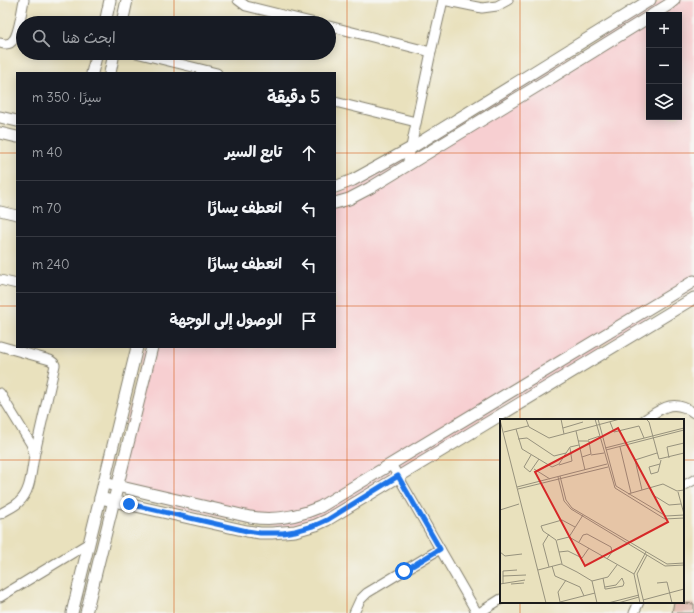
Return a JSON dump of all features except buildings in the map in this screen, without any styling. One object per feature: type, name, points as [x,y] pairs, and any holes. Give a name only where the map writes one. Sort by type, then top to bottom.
[{"type":"street","points":[[20,16],[24,0]]},
{"type":"street","points":[[106,16],[110,0]]},
{"type":"street","points":[[124,16],[127,0]]},
{"type":"street","points":[[238,0],[246,6],[287,16]]},
{"type":"street","points":[[407,166],[430,52],[443,0],[478,8],[486,8],[496,6],[508,0]]},
{"type":"street","points":[[336,187],[353,180],[411,148],[650,0]]},
{"type":"street","points":[[657,12],[674,0]]},
{"type":"street","points":[[336,203],[360,194],[549,80],[646,19]]},
{"type":"street","points":[[336,28],[430,52]]},
{"type":"street","points":[[0,43],[7,44],[14,39],[16,31]]},
{"type":"street","points":[[92,72],[95,60]]},
{"type":"street","points":[[110,72],[113,60]]},
{"type":"street","points":[[164,60],[213,72]]},
{"type":"street","points":[[336,102],[416,122]]},
{"type":"street","points":[[0,117],[16,121]]},
{"type":"street","points":[[0,133],[16,137]]},
{"type":"street","points":[[0,211],[16,215]]},
{"type":"street","points":[[0,280],[16,284]]},
{"type":"street","points":[[104,483],[261,519],[277,519],[302,514],[320,507],[694,281]]},
{"type":"street","points":[[100,498],[260,533],[283,533],[306,528],[327,520],[694,298]]},
{"type":"street","points":[[0,346],[50,360],[55,365],[34,457],[29,486],[25,496],[18,504],[0,514]]},
{"type":"street","points":[[72,613],[137,348]]},
{"type":"street","points":[[86,613],[152,348]]},
{"type":"street","points":[[574,354],[581,366]]},
{"type":"street","points":[[0,393],[31,444],[34,457]]},
{"type":"street","points":[[646,419],[671,405],[682,407],[694,413]]},
{"type":"street","points":[[391,464],[478,613],[500,601]]},
{"type":"street","points":[[684,485],[694,480]]},
{"type":"street","points":[[0,597],[89,544]]},
{"type":"street","points":[[354,613],[358,604],[367,593],[440,549]]},
{"type":"street","points":[[634,613],[639,603]]},
{"type":"shaded area","points":[[662,0],[694,0],[694,290],[325,515],[316,519],[298,525],[277,528],[265,527],[109,491],[144,348],[336,348],[336,195]]},
{"type":"route","points":[[129,504],[247,531],[260,533],[283,533],[306,528],[327,520],[398,476],[440,549],[404,571]]}]
